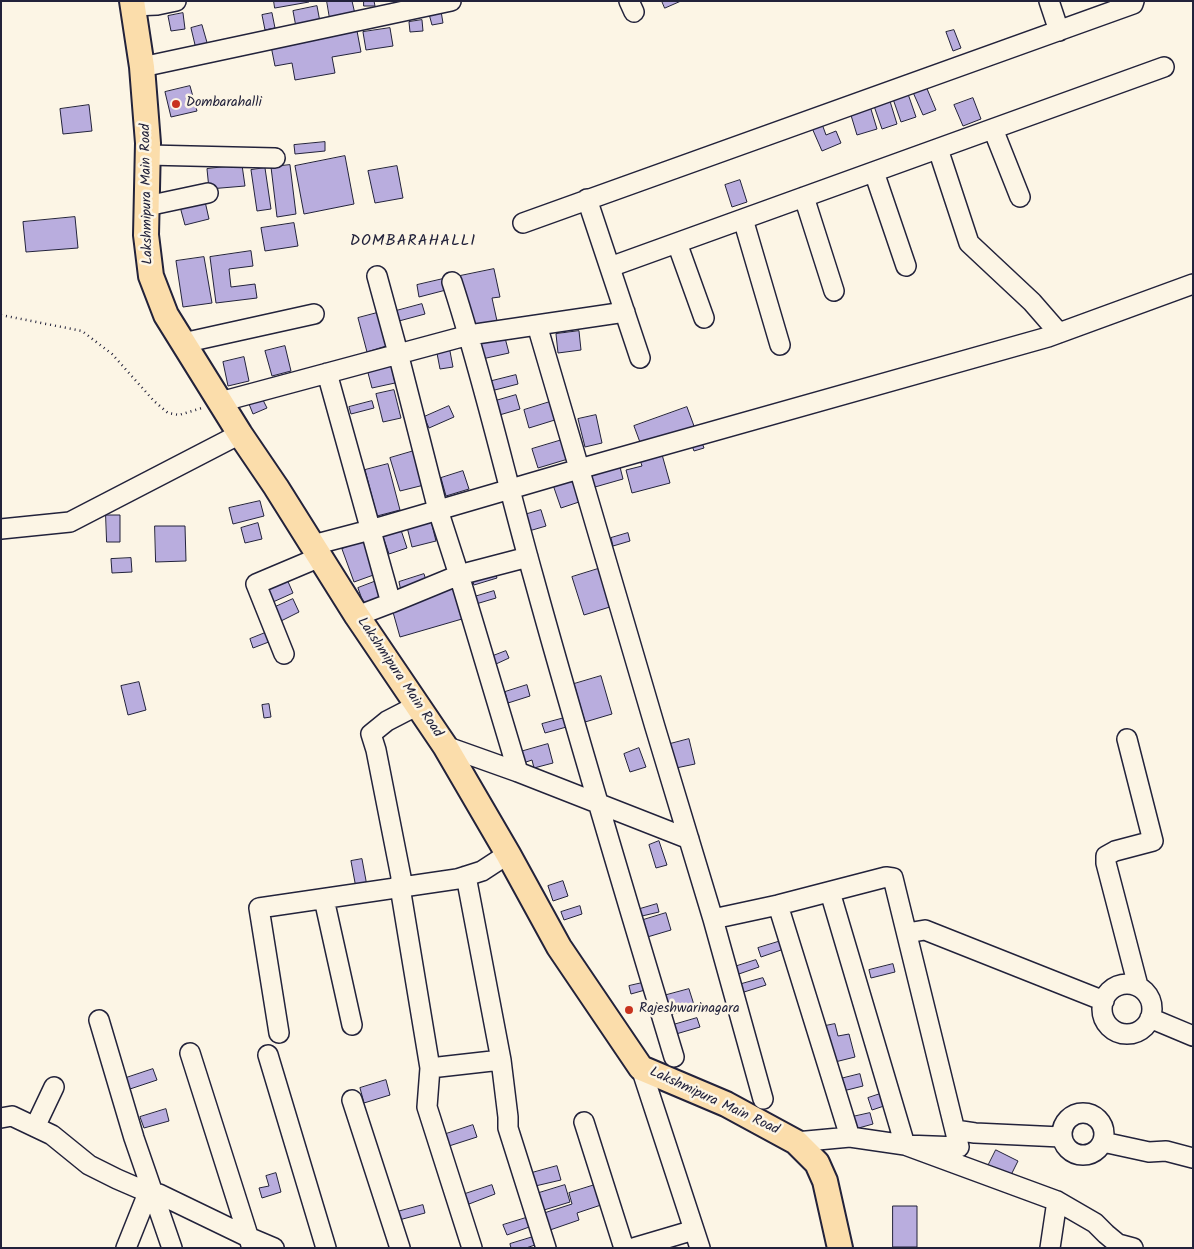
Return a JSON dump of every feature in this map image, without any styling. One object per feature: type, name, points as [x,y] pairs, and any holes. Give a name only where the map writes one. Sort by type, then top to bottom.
[{"type":"main road","name":"Lakshmipura Main Road","points":[[132,4],[142,67],[148,143],[146,235],[150,276],[166,316],[357,616],[445,746],[508,854],[559,947],[641,1068],[726,1104],[796,1142],[817,1163],[825,1181],[840,1248]]},
{"type":"street","points":[[132,4],[157,5],[176,1]]},
{"type":"street","points":[[142,67],[451,1]]},
{"type":"street","points":[[1049,1],[1059,31]]},
{"type":"street","points":[[523,223],[1134,4],[1134,1]]},
{"type":"street","points":[[610,267],[1164,67]]},
{"type":"street","points":[[993,129],[1020,197]]},
{"type":"street","points":[[938,149],[969,243],[1032,302],[1059,334]]},
{"type":"street","points":[[148,155],[275,158]]},
{"type":"street","points":[[874,172],[906,266]]},
{"type":"street","points":[[147,206],[208,193]]},
{"type":"street","points":[[804,197],[834,291]]},
{"type":"street","points":[[587,200],[640,358]]},
{"type":"street","points":[[743,219],[780,345]]},
{"type":"street","points":[[677,243],[704,318]]},
{"type":"street","points":[[377,276],[438,510],[518,772]]},
{"type":"street","points":[[452,282],[469,335],[528,557],[598,804],[674,1057]]},
{"type":"street","points":[[284,654],[256,584],[317,551],[370,530],[438,510],[1059,334],[1193,284]]},
{"type":"street","points":[[220,402],[469,335],[625,312]]},
{"type":"street","points":[[183,343],[314,314]]},
{"type":"street","points":[[537,325],[713,920],[763,1099]]},
{"type":"street","points":[[327,373],[391,603]]},
{"type":"street","points":[[1,528],[70,522],[240,434]]},
{"type":"street","points":[[357,616],[459,575],[528,557]]},
{"type":"street","points":[[418,705],[387,721],[371,734],[376,750],[401,877],[400,887],[430,1068],[427,1107],[472,1248]]},
{"type":"street","points":[[1127,739],[1153,841],[1110,854],[1106,856],[1106,863],[1138,986]]},
{"type":"street","points":[[445,746],[518,772],[689,839]]},
{"type":"street","points":[[279,1033],[259,908],[457,879],[482,871],[508,854]]},
{"type":"street","points":[[466,876],[501,1060],[508,1128],[546,1248]]},
{"type":"street","points":[[713,920],[886,877],[893,878],[959,1146],[905,1145],[850,1137],[796,1142]]},
{"type":"street","points":[[830,892],[905,1145]]},
{"type":"street","points":[[324,899],[352,1025]]},
{"type":"street","points":[[778,905],[850,1137]]},
{"type":"street","points":[[907,933],[925,930],[1104,1001]]},
{"type":"street","points":[[1130,984],[1138,986],[1150,998],[1152,1014],[1144,1028],[1137,1032],[1121,1034],[1107,1025],[1103,1018],[1104,1001],[1107,994],[1113,988],[1130,984]]},
{"type":"street","points":[[1150,1018],[1193,1036]]},
{"type":"street","points":[[100,1020],[134,1138],[172,1248]]},
{"type":"street","points":[[190,1053],[250,1242]]},
{"type":"street","points":[[268,1055],[326,1248]]},
{"type":"street","points":[[430,1068],[501,1060]]},
{"type":"street","points":[[633,1248],[697,1239],[641,1068]]},
{"type":"street","points":[[35,1127],[54,1087]]},
{"type":"street","points":[[352,1100],[400,1248]]},
{"type":"street","points":[[1089,1113],[1095,1116],[1104,1128],[1103,1142],[1094,1153],[1080,1156],[1074,1154],[1064,1144],[1062,1137],[1064,1124],[1068,1118],[1075,1114],[1089,1113]]},
{"type":"street","points":[[1,1118],[12,1116],[52,1134],[89,1165],[117,1180],[154,1195]]},
{"type":"street","points":[[584,1122],[624,1248]]},
{"type":"street","points":[[956,1130],[975,1133],[1062,1137]]},
{"type":"street","points":[[1103,1142],[1149,1152],[1166,1151],[1193,1158]]},
{"type":"street","points":[[905,1145],[1057,1201],[1096,1223],[1118,1244],[1133,1248]]},
{"type":"street","points":[[126,1248],[146,1198],[160,1194],[250,1242],[274,1248]]},
{"type":"street","points":[[1050,1248],[1057,1201]]},
{"type":"path","points":[[1,315],[82,331],[112,354],[154,401],[168,412],[179,415],[220,402]]},
{"type":"building","points":[[274,1],[309,1],[309,2],[275,8]]},
{"type":"building","points":[[327,1],[352,1],[355,14],[330,19]]},
{"type":"building","points":[[364,1],[374,1],[375,6],[364,6]]},
{"type":"building","points":[[662,1],[681,1],[665,8]]},
{"type":"building","points":[[317,6],[320,22],[296,27],[293,11]]},
{"type":"building","points":[[441,11],[443,23],[432,25],[429,14]]},
{"type":"building","points":[[183,13],[185,29],[171,31],[168,16]]},
{"type":"building","points":[[272,13],[275,28],[265,30],[262,15]]},
{"type":"building","points":[[422,20],[423,31],[410,32],[409,22]]},
{"type":"building","points":[[202,25],[208,46],[196,49],[191,28]]},
{"type":"building","points":[[390,28],[393,46],[366,50],[363,32]]},
{"type":"building","points":[[954,30],[961,48],[953,51],[946,32]]},
{"type":"building","points":[[357,31],[361,52],[332,57],[335,73],[295,80],[292,63],[275,66],[271,46]]},
{"type":"building","points":[[925,84],[936,110],[923,115],[912,90]]},
{"type":"building","points":[[190,86],[197,111],[171,117],[165,92]]},
{"type":"building","points":[[907,91],[916,117],[901,122],[892,96]]},
{"type":"building","points":[[889,98],[897,124],[882,129],[873,103]]},
{"type":"building","points":[[973,98],[981,119],[963,126],[954,105]]},
{"type":"building","points":[[89,105],[92,131],[63,134],[60,109]]},
{"type":"building","points":[[870,106],[877,129],[857,135],[850,112]]},
{"type":"building","points":[[822,124],[826,135],[836,131],[841,143],[822,151],[812,128]]},
{"type":"building","points":[[325,142],[325,151],[295,154],[294,145]]},
{"type":"building","points":[[345,156],[354,204],[304,214],[295,166]]},
{"type":"building","points":[[242,165],[245,186],[209,189],[207,169]]},
{"type":"building","points":[[290,165],[296,214],[277,217],[271,167]]},
{"type":"building","points":[[397,166],[403,198],[375,203],[368,171]]},
{"type":"building","points":[[265,168],[271,209],[257,211],[251,170]]},
{"type":"building","points":[[740,180],[747,202],[732,207],[725,185]]},
{"type":"building","points":[[204,197],[209,219],[185,225],[179,203]]},
{"type":"building","points":[[75,217],[78,248],[26,252],[23,222]]},
{"type":"building","points":[[294,223],[298,246],[265,251],[261,228]]},
{"type":"building","points":[[251,251],[253,266],[229,269],[231,287],[255,284],[257,298],[216,303],[210,257]]},
{"type":"building","points":[[204,257],[212,303],[183,307],[176,261]]},
{"type":"building","points":[[494,269],[500,297],[492,298],[497,321],[471,326],[460,276]]},
{"type":"building","points":[[443,279],[446,290],[419,297],[417,285]]},
{"type":"building","points":[[422,304],[425,314],[399,321],[396,311]]},
{"type":"building","points":[[377,313],[386,346],[367,352],[358,318]]},
{"type":"building","points":[[579,331],[581,350],[558,353],[556,334]]},
{"type":"building","points":[[504,334],[509,353],[482,359],[477,341]]},
{"type":"building","points":[[285,346],[291,371],[272,376],[265,351]]},
{"type":"building","points":[[449,346],[453,367],[440,369],[436,348]]},
{"type":"building","points":[[244,357],[249,381],[228,386],[223,362]]},
{"type":"building","points":[[391,364],[395,383],[372,388],[367,369]]},
{"type":"building","points":[[516,375],[518,384],[491,391],[488,382]]},
{"type":"building","points":[[394,390],[401,418],[383,422],[376,394]]},
{"type":"building","points":[[516,395],[520,409],[496,416],[492,402]]},
{"type":"building","points":[[262,398],[267,408],[253,414],[249,404]]},
{"type":"building","points":[[372,401],[374,408],[351,414],[349,407]]},
{"type":"building","points":[[553,401],[558,419],[529,428],[524,410]]},
{"type":"building","points":[[449,406],[454,417],[429,428],[424,417]]},
{"type":"building","points":[[687,407],[694,426],[641,445],[634,426]]},
{"type":"building","points":[[596,415],[602,443],[585,447],[578,419]]},
{"type":"building","points":[[562,440],[568,459],[538,468],[532,449]]},
{"type":"building","points":[[701,440],[704,448],[694,451],[691,443]]},
{"type":"building","points":[[414,451],[424,485],[400,491],[390,458]]},
{"type":"building","points":[[661,451],[670,483],[632,493],[626,470],[642,466],[639,457]]},
{"type":"building","points":[[619,463],[623,479],[595,487],[590,470]]},
{"type":"building","points":[[388,464],[400,510],[377,516],[365,470]]},
{"type":"building","points":[[463,471],[469,489],[446,496],[441,478]]},
{"type":"building","points":[[573,475],[582,501],[561,508],[552,482]]},
{"type":"building","points":[[260,501],[264,516],[233,524],[229,508]]},
{"type":"building","points":[[541,510],[546,526],[529,531],[524,515]]},
{"type":"building","points":[[106,515],[120,515],[120,542],[107,542]]},
{"type":"building","points":[[431,521],[436,541],[412,547],[407,527]]},
{"type":"building","points":[[258,523],[262,539],[245,543],[241,528]]},
{"type":"building","points":[[155,526],[185,526],[186,561],[156,562]]},
{"type":"building","points":[[400,527],[407,548],[389,554],[382,534]]},
{"type":"building","points":[[628,533],[630,541],[613,546],[611,538]]},
{"type":"building","points":[[367,539],[379,573],[354,582],[342,549]]},
{"type":"building","points":[[131,558],[132,572],[112,573],[111,559]]},
{"type":"building","points":[[601,568],[613,606],[584,615],[572,577]]},
{"type":"building","points":[[494,570],[497,578],[474,585],[471,577]]},
{"type":"building","points":[[424,574],[427,583],[401,591],[399,582]]},
{"type":"building","points":[[286,577],[293,593],[273,602],[266,586]]},
{"type":"building","points":[[379,580],[385,598],[364,605],[358,588]]},
{"type":"building","points":[[453,587],[462,619],[400,637],[391,605]]},
{"type":"building","points":[[494,591],[496,598],[476,604],[474,597]]},
{"type":"building","points":[[293,599],[299,612],[279,622],[273,608]]},
{"type":"building","points":[[270,631],[274,640],[253,648],[250,639]]},
{"type":"building","points":[[506,651],[509,658],[496,664],[493,656]]},
{"type":"building","points":[[601,676],[612,714],[585,722],[574,684]]},
{"type":"building","points":[[139,682],[146,710],[128,715],[121,686]]},
{"type":"building","points":[[527,685],[530,696],[508,703],[505,692]]},
{"type":"building","points":[[269,704],[271,717],[264,718],[262,705]]},
{"type":"building","points":[[568,717],[570,726],[545,733],[542,724]]},
{"type":"building","points":[[689,739],[695,764],[676,768],[670,744]]},
{"type":"building","points":[[548,744],[553,763],[534,768],[532,760],[523,763],[520,752]]},
{"type":"building","points":[[639,748],[646,767],[630,772],[624,754]]},
{"type":"building","points":[[659,841],[667,865],[656,868],[649,845]]},
{"type":"building","points":[[362,859],[367,886],[356,888],[351,861]]},
{"type":"building","points":[[563,881],[568,896],[553,901],[548,886]]},
{"type":"building","points":[[657,904],[659,912],[642,916],[640,909]]},
{"type":"building","points":[[580,906],[582,914],[564,920],[561,912]]},
{"type":"building","points":[[666,913],[671,930],[644,938],[640,921]]},
{"type":"building","points":[[781,941],[784,949],[761,957],[758,948]]},
{"type":"building","points":[[756,960],[759,967],[736,975],[734,967]]},
{"type":"building","points":[[893,964],[895,972],[871,978],[869,970]]},
{"type":"building","points":[[763,978],[766,985],[741,993],[738,985]]},
{"type":"building","points":[[642,983],[645,990],[631,994],[629,986]]},
{"type":"building","points":[[689,989],[695,1008],[669,1015],[663,996]]},
{"type":"building","points":[[697,1018],[700,1027],[676,1034],[673,1025]]},
{"type":"building","points":[[835,1024],[838,1036],[849,1034],[855,1057],[835,1062],[825,1026]]},
{"type":"building","points":[[153,1069],[157,1080],[130,1089],[126,1078]]},
{"type":"building","points":[[860,1074],[863,1086],[843,1091],[840,1079]]},
{"type":"building","points":[[386,1080],[390,1095],[364,1103],[360,1088]]},
{"type":"building","points":[[880,1094],[884,1106],[872,1110],[868,1098]]},
{"type":"building","points":[[166,1109],[169,1121],[144,1128],[140,1117]]},
{"type":"building","points":[[870,1113],[873,1124],[855,1129],[852,1117]]},
{"type":"building","points":[[473,1125],[477,1137],[449,1146],[446,1134]]},
{"type":"building","points":[[996,1150],[1018,1161],[1009,1179],[987,1168]]},
{"type":"building","points":[[557,1166],[561,1180],[531,1187],[528,1174]]},
{"type":"building","points":[[276,1173],[281,1192],[262,1198],[259,1188],[269,1186],[266,1176]]},
{"type":"building","points":[[598,1184],[604,1204],[577,1213],[579,1220],[550,1230],[544,1213],[572,1204],[569,1193]]},
{"type":"building","points":[[492,1185],[495,1194],[469,1204],[465,1194]]},
{"type":"building","points":[[565,1185],[570,1202],[544,1210],[539,1193]]},
{"type":"building","points":[[423,1205],[425,1213],[399,1220],[397,1212]]},
{"type":"building","points":[[893,1206],[917,1206],[917,1247],[893,1247]]},
{"type":"building","points":[[529,1217],[532,1226],[507,1235],[503,1225]]},
{"type":"building","points":[[533,1237],[535,1245],[526,1248],[511,1248],[510,1244]]},
{"type":"place","name":"Dombarahalli","points":[[176,104]]},
{"type":"place","name":"Rajeshwarinagara","points":[[629,1010]]},
{"type":"district","name":"DOMBARAHALLI","points":[[413,242]]}]
